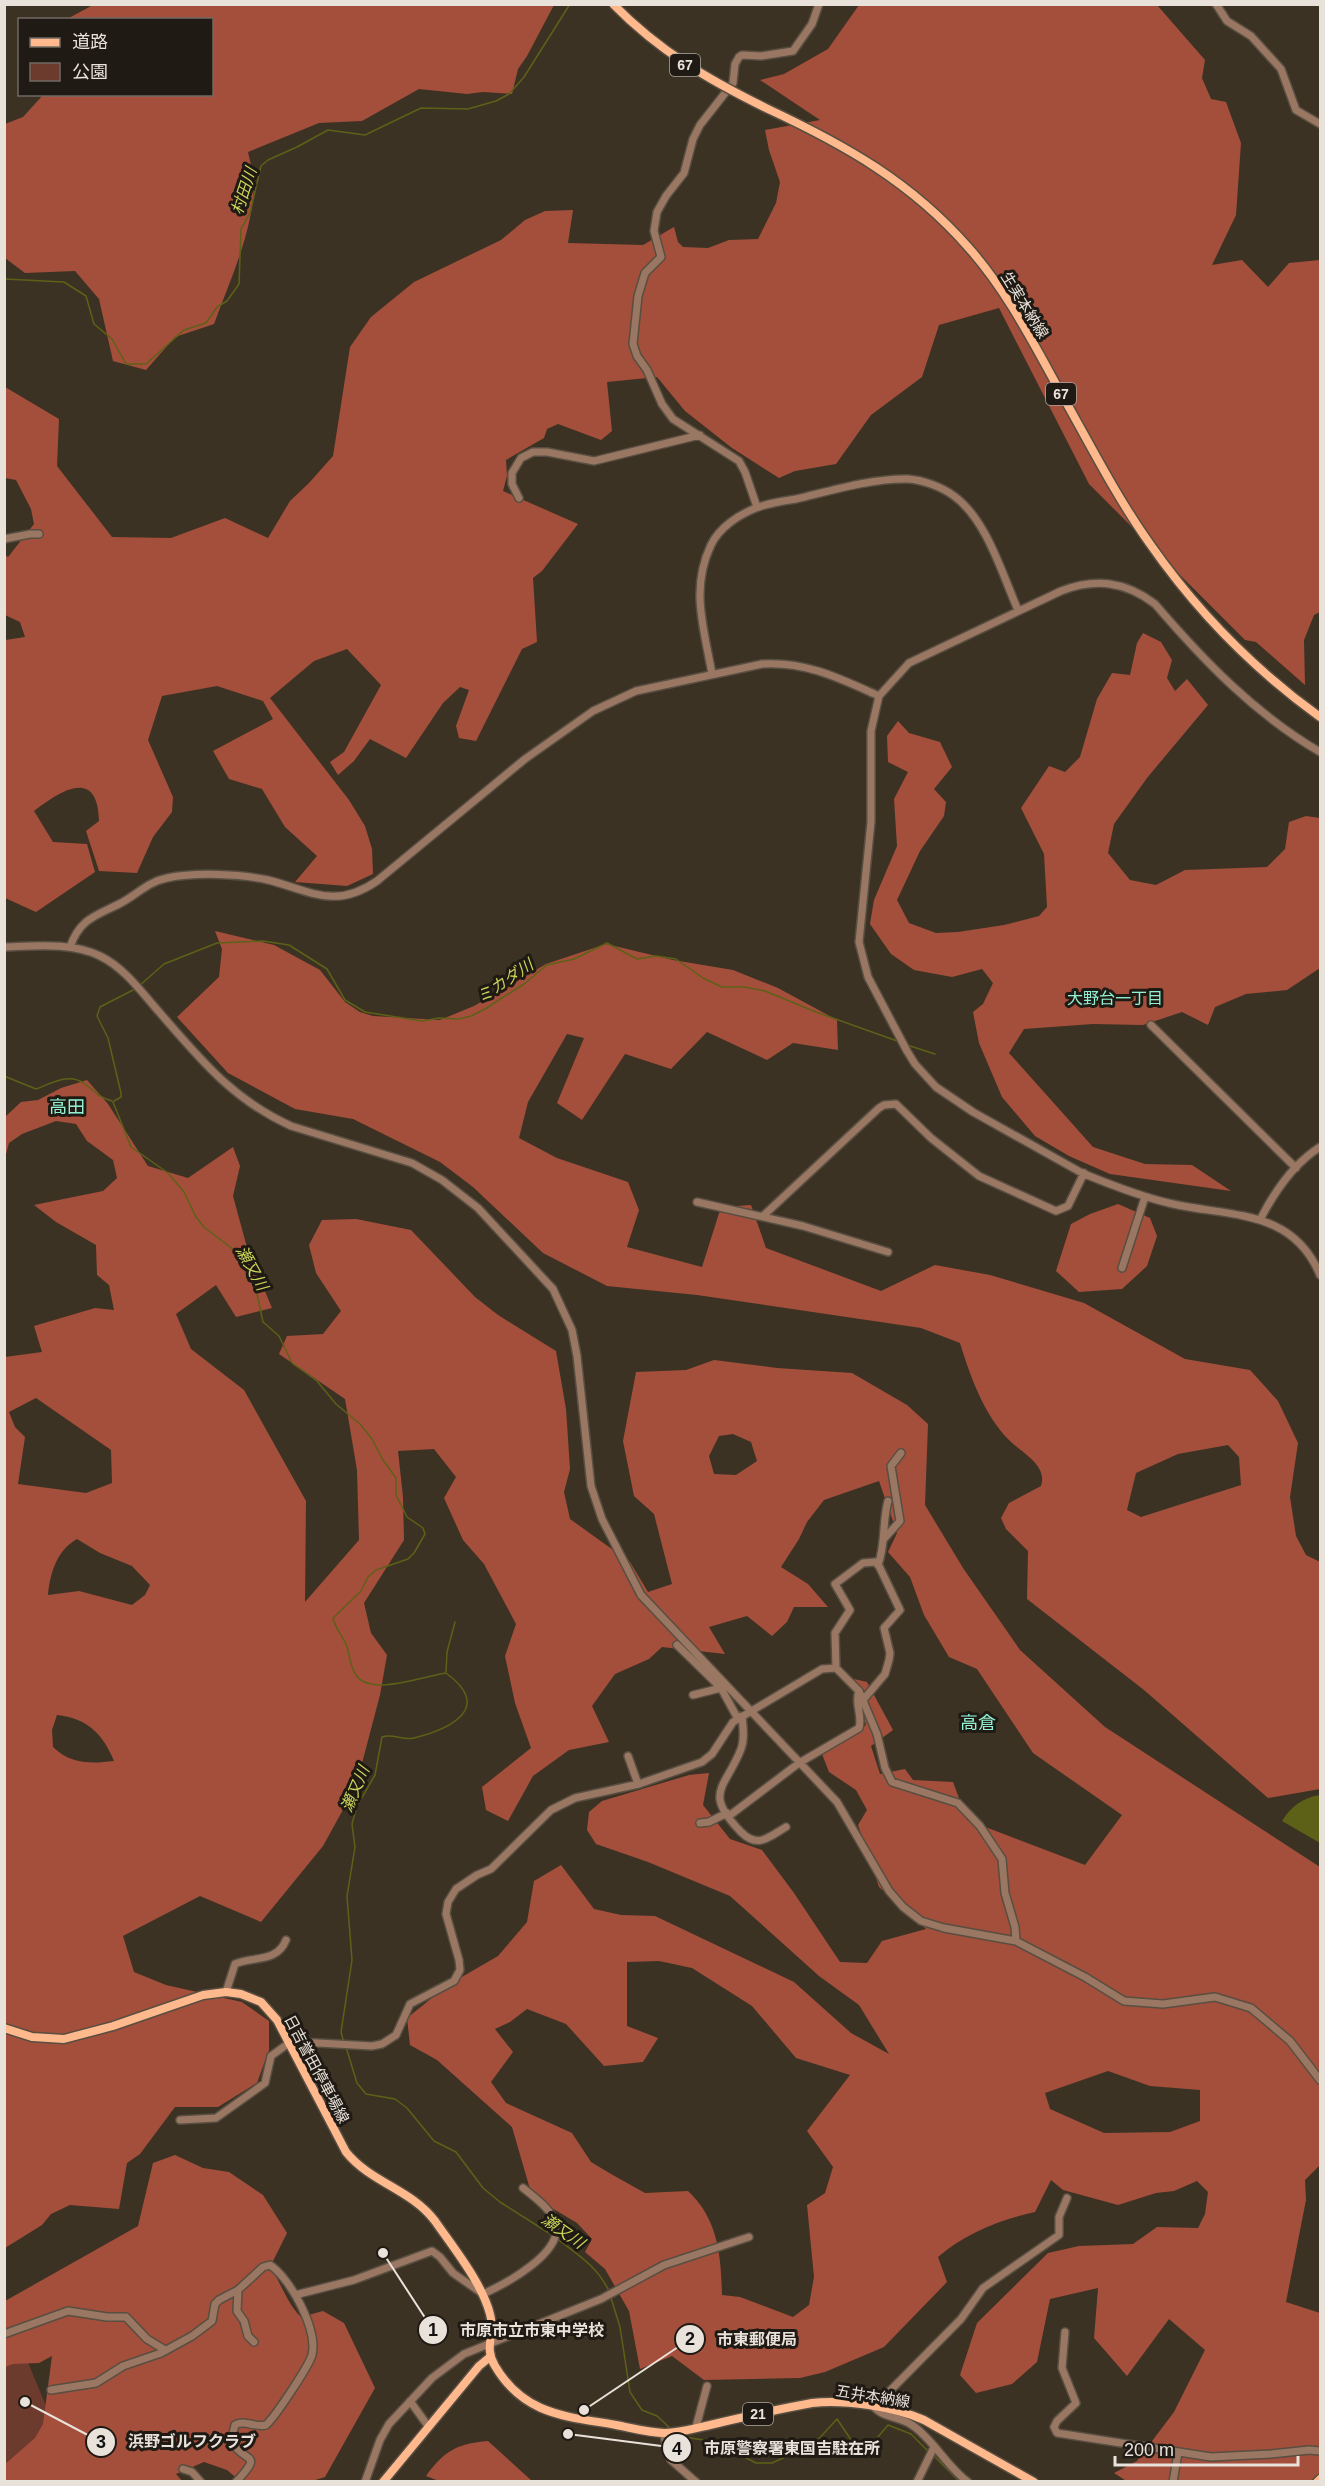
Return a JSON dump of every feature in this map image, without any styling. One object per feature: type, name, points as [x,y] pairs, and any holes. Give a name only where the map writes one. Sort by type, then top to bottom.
[{"type":"main road","name":"生実本納線","points":[[613,4],[651,40],[671,55],[722,87],[838,143],[886,173],[935,212],[988,272],[1025,328],[1119,495],[1185,591],[1246,655],[1320,717]]},
{"type":"main road","name":"日吉誉田停車場線","points":[[4,2028],[32,2037],[64,2039],[114,2026],[203,1995],[226,1992],[241,1994],[261,2002],[277,2020],[346,2152],[372,2177],[417,2201],[434,2220],[483,2294],[493,2330],[488,2342],[490,2357]]},
{"type":"main road","name":"五井本納線","points":[[490,2357],[511,2389],[537,2408],[549,2413],[663,2433],[825,2402],[873,2407],[917,2417],[1034,2481]]},
{"type":"main road","points":[[383,2481],[478,2366],[490,2357]]},
{"type":"street","points":[[757,507],[739,461],[673,419],[662,404],[633,344],[641,285],[645,273],[661,257],[654,231],[657,212],[684,173],[700,125],[733,83],[735,64],[739,57],[793,51],[812,24],[819,4]]},
{"type":"street","points":[[1216,4],[1227,21],[1251,36],[1281,69],[1296,110],[1320,123]]},
{"type":"street","points":[[519,498],[512,484],[512,472],[521,458],[533,452],[547,452],[594,461],[700,435]]},
{"type":"street","points":[[712,674],[698,593],[701,567],[712,542],[732,520],[757,507],[892,479],[911,479],[940,488],[965,505],[983,530],[1018,610]]},
{"type":"street","points":[[4,539],[39,534]]},
{"type":"street","points":[[1320,752],[1251,704],[1226,683],[1155,604],[1142,594],[1114,584],[1097,582],[1078,584],[1018,610],[909,663],[879,696],[870,731],[871,822],[859,931],[861,955],[868,977],[915,1064],[936,1087],[973,1112],[1084,1173],[1145,1197],[1209,1211],[1261,1218],[1293,1236],[1312,1258],[1320,1275]]},
{"type":"street","points":[[70,947],[75,934],[85,921],[124,902],[147,885],[167,878],[210,875],[245,876],[268,880],[315,895],[340,897],[358,893],[377,881],[525,759],[593,711],[636,691],[762,664],[789,664],[827,674],[879,696]]},
{"type":"street","points":[[4,947],[70,947],[100,956],[122,971],[209,1070],[237,1095],[273,1118],[291,1126],[412,1163],[442,1180],[478,1208],[539,1272],[553,1289],[572,1330],[578,1356],[591,1486],[602,1519],[641,1595],[837,1802],[889,1891],[903,1907],[921,1921],[944,1928],[1016,1941],[1085,1977],[1124,2001],[1163,2004],[1215,1997],[1251,2008],[1290,2041],[1320,2080]]},
{"type":"street","points":[[1151,1025],[1296,1168]]},
{"type":"street","points":[[763,1216],[879,1108],[888,1104],[896,1104],[931,1138],[979,1176],[1056,1211],[1068,1206],[1084,1173]]},
{"type":"street","points":[[1261,1218],[1274,1194],[1296,1168],[1320,1147]]},
{"type":"street","points":[[1122,1268],[1145,1197]]},
{"type":"street","points":[[697,1202],[822,1231],[888,1252]]},
{"type":"street","points":[[883,1540],[900,1521],[891,1466],[901,1453]]},
{"type":"street","points":[[863,1700],[885,1674],[890,1653],[884,1628],[900,1610],[878,1565],[888,1501]]},
{"type":"street","points":[[878,1565],[869,1561],[863,1563],[835,1584],[850,1610],[835,1633],[836,1668],[859,1691],[880,1742],[885,1768],[892,1782],[958,1803],[968,1811],[996,1848],[1004,1870],[1005,1893],[1015,1927],[1016,1941]]},
{"type":"street","points":[[677,1645],[721,1688],[740,1718],[742,1748],[723,1781],[720,1797],[728,1815],[746,1836],[758,1842],[786,1827]]},
{"type":"street","points":[[180,2120],[216,2118],[237,2105],[265,2083],[271,2056],[289,2043],[372,2046],[391,2039],[396,2034],[410,2004],[454,1980],[459,1970],[459,1960],[446,1914],[448,1902],[456,1889],[491,1869],[551,1810],[575,1798],[638,1784],[702,1762],[712,1754],[733,1722],[822,1669],[836,1668]]},
{"type":"street","points":[[693,1695],[721,1688]]},
{"type":"street","points":[[700,1822],[709,1822],[728,1815],[799,1763],[859,1728],[857,1695],[859,1691]]},
{"type":"street","points":[[628,1756],[638,1784]]},
{"type":"street","points":[[226,1992],[235,1964],[264,1959],[281,1949],[286,1940]]},
{"type":"street","points":[[295,2295],[354,2280],[432,2251],[453,2273],[483,2294],[519,2275],[549,2248],[556,2237],[556,2224],[552,2216],[523,2188]]},
{"type":"street","points":[[968,2481],[957,2474],[934,2446],[911,2424],[900,2418],[877,2412],[873,2407],[961,2319],[983,2288],[1059,2235],[1059,2217],[1067,2198]]},
{"type":"street","points":[[365,2481],[380,2440],[389,2424],[450,2364],[488,2342],[540,2325],[602,2299],[664,2265],[749,2237]]},
{"type":"street","points":[[51,2390],[96,2383],[123,2367],[165,2350],[205,2328],[212,2321],[215,2304],[238,2290],[263,2267],[270,2265],[295,2295],[312,2335],[311,2358],[266,2425],[260,2427],[242,2422],[235,2425],[231,2441],[234,2447],[246,2454],[251,2463],[236,2481]]},
{"type":"street","points":[[238,2290],[237,2311],[244,2321],[248,2336],[254,2342]]},
{"type":"street","points":[[4,2334],[68,2311],[84,2312],[107,2317],[126,2317],[132,2321],[142,2335],[165,2350]]},
{"type":"street","points":[[1065,2332],[1062,2368],[1076,2403],[1057,2421],[1054,2427],[1057,2433],[1211,2457],[1320,2451]]},
{"type":"street","points":[[696,2427],[707,2386]]},
{"type":"street","points":[[410,2401],[428,2426]]},
{"type":"street","points":[[663,2433],[671,2460],[696,2481]]},
{"type":"street","points":[[917,2481],[934,2446]]},
{"type":"street","points":[[1173,2481],[1178,2453]]},
{"type":"street","points":[[183,2469],[192,2472],[201,2481]]},
{"type":"green space","points":[[20,2343],[67,2457],[5,2482],[5,2347]]},
{"type":"shaded area","points":[[93,4],[554,5],[518,69],[512,94],[483,92],[467,94],[419,89],[362,121],[319,123],[248,152],[254,184],[250,220],[240,255],[214,324],[175,337],[146,370],[113,361],[99,299],[75,271],[25,273],[5,258],[5,124],[23,117],[42,96],[213,96],[213,18],[69,18]]},
{"type":"shaded area","points":[[859,5],[1157,5],[1205,60],[1202,78],[1211,99],[1226,102],[1241,143],[1236,215],[1212,265],[1242,260],[1268,287],[1289,263],[1320,260],[1320,612],[1314,615],[1304,640],[1305,685],[1256,642],[1245,640],[1089,484],[999,308],[939,325],[922,377],[871,415],[836,464],[795,471],[779,478],[732,448],[685,411],[657,377],[607,382],[612,431],[601,440],[558,424],[547,429],[544,438],[506,460],[507,476],[503,491],[578,524],[542,571],[533,578],[537,642],[522,649],[476,741],[459,738],[456,726],[469,690],[460,687],[443,703],[406,758],[370,739],[354,761],[338,775],[330,762],[344,752],[381,685],[347,649],[314,661],[270,698],[349,800],[365,826],[372,849],[373,874],[347,886],[295,882],[317,856],[285,827],[262,789],[229,779],[213,751],[273,719],[263,701],[217,686],[162,696],[148,740],[173,797],[172,812],[153,837],[137,873],[99,871],[86,831],[99,821],[97,804],[92,794],[85,789],[76,788],[55,796],[34,811],[53,842],[87,844],[95,872],[36,912],[5,898],[5,640],[25,637],[20,622],[5,615],[4,554],[8,557],[34,524],[31,509],[16,480],[5,478],[5,387],[59,419],[57,466],[112,537],[171,538],[225,518],[268,538],[290,501],[333,456],[350,347],[371,317],[414,282],[501,240],[525,220],[545,211],[573,210],[568,243],[643,245],[674,227],[678,242],[683,247],[708,248],[729,240],[758,239],[776,203],[780,182],[765,130],[820,120],[760,80],[784,74],[828,49]]},
{"type":"shaded area","points":[[1143,633],[1161,642],[1172,660],[1167,678],[1175,691],[1187,679],[1208,705],[1147,778],[1114,824],[1108,853],[1130,880],[1156,885],[1185,870],[1267,867],[1285,849],[1289,822],[1306,816],[1320,818],[1320,968],[1287,990],[1246,994],[1215,1007],[1208,1025],[1182,1012],[1143,1025],[1093,1024],[1024,1029],[1009,1053],[1093,1147],[1145,1164],[1192,1165],[1231,1191],[1110,1174],[1069,1156],[1035,1136],[1002,1097],[979,1043],[973,1012],[983,1004],[993,983],[982,969],[952,977],[914,970],[891,954],[870,924],[874,900],[897,846],[894,799],[908,772],[888,762],[887,736],[898,721],[909,733],[940,742],[952,767],[934,789],[946,802],[944,816],[920,851],[897,900],[909,923],[936,933],[958,932],[1004,925],[1039,916],[1047,907],[1044,854],[1021,808],[1049,766],[1065,772],[1080,757],[1097,699],[1112,673],[1130,675],[1137,643]]},
{"type":"shaded area","points":[[215,931],[274,945],[320,970],[345,1002],[360,1012],[373,1016],[440,1020],[474,1006],[546,964],[606,944],[673,960],[733,970],[778,988],[837,1020],[838,1050],[793,1043],[767,1060],[707,1032],[671,1069],[625,1054],[582,1120],[557,1103],[584,1038],[567,1034],[528,1102],[519,1138],[557,1158],[628,1182],[639,1210],[627,1247],[702,1267],[721,1207],[751,1205],[766,1248],[881,1291],[935,1265],[990,1275],[1084,1303],[1185,1359],[1250,1370],[1278,1401],[1298,1443],[1290,1497],[1296,1536],[1306,1555],[1320,1562],[1320,1789],[1268,1798],[1144,1690],[1027,1599],[1028,1551],[1006,1529],[1001,1518],[1009,1503],[1041,1486],[1041,1472],[992,1419],[973,1382],[960,1343],[921,1328],[697,1295],[607,1286],[543,1253],[473,1187],[440,1162],[353,1119],[295,1109],[228,1073],[177,1017],[219,977],[222,949]],"holes":[[[1228,1445],[1239,1457],[1241,1485],[1141,1517],[1127,1510],[1136,1473],[1178,1454]]]},
{"type":"shaded area","points":[[87,1080],[108,1104],[148,1166],[188,1178],[233,1147],[240,1166],[233,1196],[248,1251],[272,1308],[236,1317],[216,1285],[176,1314],[191,1349],[244,1390],[306,1501],[305,1602],[359,1540],[357,1470],[345,1399],[279,1354],[287,1336],[323,1334],[341,1311],[316,1273],[309,1245],[322,1220],[356,1219],[411,1230],[475,1297],[498,1315],[556,1351],[566,1409],[570,1469],[564,1492],[570,1519],[630,1562],[648,1592],[672,1584],[654,1514],[634,1496],[623,1441],[636,1372],[686,1370],[714,1360],[777,1368],[852,1373],[907,1405],[928,1424],[925,1505],[963,1568],[1020,1650],[1105,1727],[1320,1867],[1320,2165],[1305,2180],[1306,2200],[1286,2302],[1320,2313],[1320,2481],[1128,2482],[1114,2473],[1137,2461],[1174,2412],[1205,2350],[1169,2319],[1127,2376],[1094,2338],[1098,2288],[1050,2299],[1037,2362],[1012,2384],[976,2393],[960,2375],[977,2323],[1048,2253],[1079,2246],[1133,2244],[1157,2227],[1198,2228],[1205,2214],[1208,2192],[1197,2181],[1174,2191],[1156,2193],[1118,2205],[1063,2190],[1051,2180],[1035,2212],[984,2228],[960,2241],[938,2257],[947,2282],[884,2347],[825,2372],[800,2378],[704,2380],[672,2356],[640,2369],[629,2311],[605,2269],[585,2252],[592,2239],[577,2223],[532,2196],[512,2127],[437,2060],[410,2045],[407,2018],[448,1985],[498,1956],[527,1922],[534,1881],[561,1865],[594,1909],[621,1915],[655,1916],[794,1982],[851,2033],[889,2054],[859,2005],[819,1976],[730,1896],[648,1862],[596,1844],[587,1830],[589,1812],[602,1801],[689,1775],[709,1773],[703,1805],[730,1839],[762,1850],[840,1962],[867,1963],[882,1941],[926,1929],[879,1887],[858,1825],[867,1810],[856,1790],[829,1772],[822,1754],[866,1725],[854,1679],[867,1682],[893,1730],[871,1746],[880,1774],[905,1769],[913,1780],[953,1782],[967,1820],[1085,1865],[1122,1815],[1033,1753],[977,1669],[949,1657],[924,1615],[910,1577],[888,1552],[897,1533],[879,1481],[824,1500],[807,1522],[781,1567],[808,1584],[828,1607],[794,1607],[787,1622],[772,1636],[747,1616],[709,1627],[725,1654],[662,1647],[649,1659],[615,1674],[592,1706],[609,1742],[569,1750],[533,1776],[508,1821],[486,1810],[482,1787],[531,1748],[515,1703],[505,1656],[516,1624],[484,1564],[463,1540],[444,1498],[456,1477],[434,1449],[398,1451],[403,1497],[404,1540],[364,1603],[371,1633],[387,1655],[380,1695],[356,1786],[323,1846],[261,1922],[200,1896],[123,1936],[134,1972],[166,1985],[242,2002],[269,2021],[269,2050],[257,2083],[218,2107],[175,2107],[140,2154],[127,2163],[119,2209],[70,2205],[51,2214],[42,2225],[5,2248],[5,1357],[42,1352],[34,1326],[95,1308],[114,1310],[109,1285],[97,1275],[96,1245],[56,1222],[34,1205],[103,1191],[117,1178],[113,1160],[87,1141],[76,1124],[56,1121],[22,1134],[9,1143],[5,1158],[5,1117],[21,1102],[38,1100],[61,1088]],"holes":[[[36,1398],[111,1450],[112,1483],[86,1493],[18,1484],[25,1437],[15,1427],[9,1412]],[[733,1434],[751,1442],[757,1461],[736,1475],[714,1474],[709,1456],[719,1436]],[[77,1539],[100,1553],[132,1566],[150,1585],[145,1595],[132,1605],[79,1591],[48,1595],[53,1571],[64,1549]],[[57,1715],[77,1720],[99,1735],[114,1761],[81,1762],[66,1757],[53,1747],[52,1730]],[[659,1961],[692,1968],[752,2006],[796,2058],[850,2075],[807,2131],[833,2167],[825,2193],[807,2205],[814,2277],[809,2305],[793,2317],[740,2297],[722,2295],[716,2238],[706,2213],[688,2191],[645,2193],[591,2162],[572,2133],[506,2103],[491,2082],[513,2052],[495,2029],[510,2022],[527,2009],[566,2024],[604,2066],[643,2062],[658,2038],[627,2026],[627,1962]],[[1108,2071],[1150,2086],[1200,2090],[1200,2121],[1170,2132],[1104,2133],[1050,2109],[1045,2093]]]},
{"type":"shaded area","points":[[1118,1204],[1150,1218],[1157,1236],[1147,1266],[1122,1289],[1079,1292],[1056,1271],[1071,1224]]},
{"type":"shaded area","points":[[1320,1795],[1320,1843],[1282,1821],[1298,1804]]},
{"type":"shaded area","points":[[175,2155],[203,2168],[229,2172],[263,2195],[287,2233],[270,2267],[288,2299],[301,2317],[323,2311],[344,2323],[375,2388],[325,2477],[312,2481],[240,2481],[227,2470],[204,2462],[176,2474],[182,2481],[5,2481],[4,2465],[35,2438],[43,2424],[52,2356],[39,2363],[13,2364],[5,2367],[5,2301],[138,2226],[153,2163]]},
{"type":"shaded area","points":[[488,2441],[532,2481],[439,2481],[426,2476],[439,2460],[452,2450],[468,2444]]},
{"type":"waterway","name":"村田川","points":[[4,279],[64,282],[86,296],[94,324],[112,339],[126,364],[146,364],[184,330],[206,323],[217,307],[227,301],[239,284],[241,229],[250,213],[261,166],[268,160],[328,130],[365,135],[421,108],[468,109],[496,101],[509,94],[524,77],[570,4]]},
{"type":"waterway","name":"ミカダ川","points":[[139,986],[164,964],[217,943],[263,941],[289,945],[327,969],[345,1000],[365,1012],[422,1021],[439,1018],[459,1019],[485,1009],[524,984],[547,965],[574,959],[607,943],[637,959],[656,956],[676,959],[703,978],[722,987],[744,987],[765,991],[900,1042]]},
{"type":"waterway","name":"ミカダ川","points":[[114,1101],[121,1097],[121,1093],[108,1038],[97,1016],[100,1007],[135,989]]},
{"type":"waterway","name":"ミカダ川","points":[[907,1045],[935,1054]]},
{"type":"waterway","name":"瀬又川","points":[[4,1076],[36,1089],[61,1080],[73,1079],[85,1084],[103,1098],[112,1101]]},
{"type":"waterway","name":"瀬又川","points":[[113,1102],[131,1147],[168,1173],[184,1192],[196,1217],[204,1227],[234,1250],[256,1289],[263,1322],[279,1336],[292,1363],[317,1381],[336,1404],[360,1424],[372,1439],[396,1478],[396,1495],[407,1517],[423,1528],[425,1534],[414,1553],[408,1559],[376,1570],[368,1577],[361,1591],[333,1618],[346,1644],[356,1675],[363,1681],[385,1685],[446,1673],[460,1685],[466,1697],[466,1707],[461,1715],[453,1723],[441,1729],[410,1739],[382,1737],[375,1775],[357,1806],[352,1824],[355,1847],[347,1896],[352,1960],[341,2032],[344,2043]]},
{"type":"waterway","points":[[446,1672],[447,1652],[455,1622]]},
{"type":"waterway","name":"瀬又川","points":[[346,2047],[357,2083],[366,2094],[395,2099],[407,2108],[434,2141],[456,2152],[483,2188],[500,2202],[552,2235]]},
{"type":"waterway","name":"瀬又川","points":[[556,2238],[592,2267],[609,2291]]},
{"type":"waterway","name":"瀬又川","points":[[611,2298],[620,2327],[630,2392],[642,2410],[657,2416],[670,2428]]},
{"type":"waterway","name":"瀬又川","points":[[678,2436],[716,2442],[756,2463],[772,2463],[814,2444],[837,2419],[856,2447],[861,2450],[872,2444],[888,2425],[911,2434],[929,2452]]},
{"type":"waterway","name":"瀬又川","points":[[933,2455],[960,2482]]},
{"type":"place","name":"市原市立市東中学校","points":[[383,2253]]},
{"type":"place","name":"浜野ゴルフクラブ","points":[[25,2402]]},
{"type":"place","name":"市東郵便局","points":[[584,2410]]},
{"type":"place","name":"市原警察署東国吉駐在所","points":[[568,2434]]},
{"type":"district","name":"大野台一丁目","points":[[1115,998]]},
{"type":"district","name":"高田","points":[[67,1107]]},
{"type":"district","name":"高倉","points":[[978,1723]]}]
